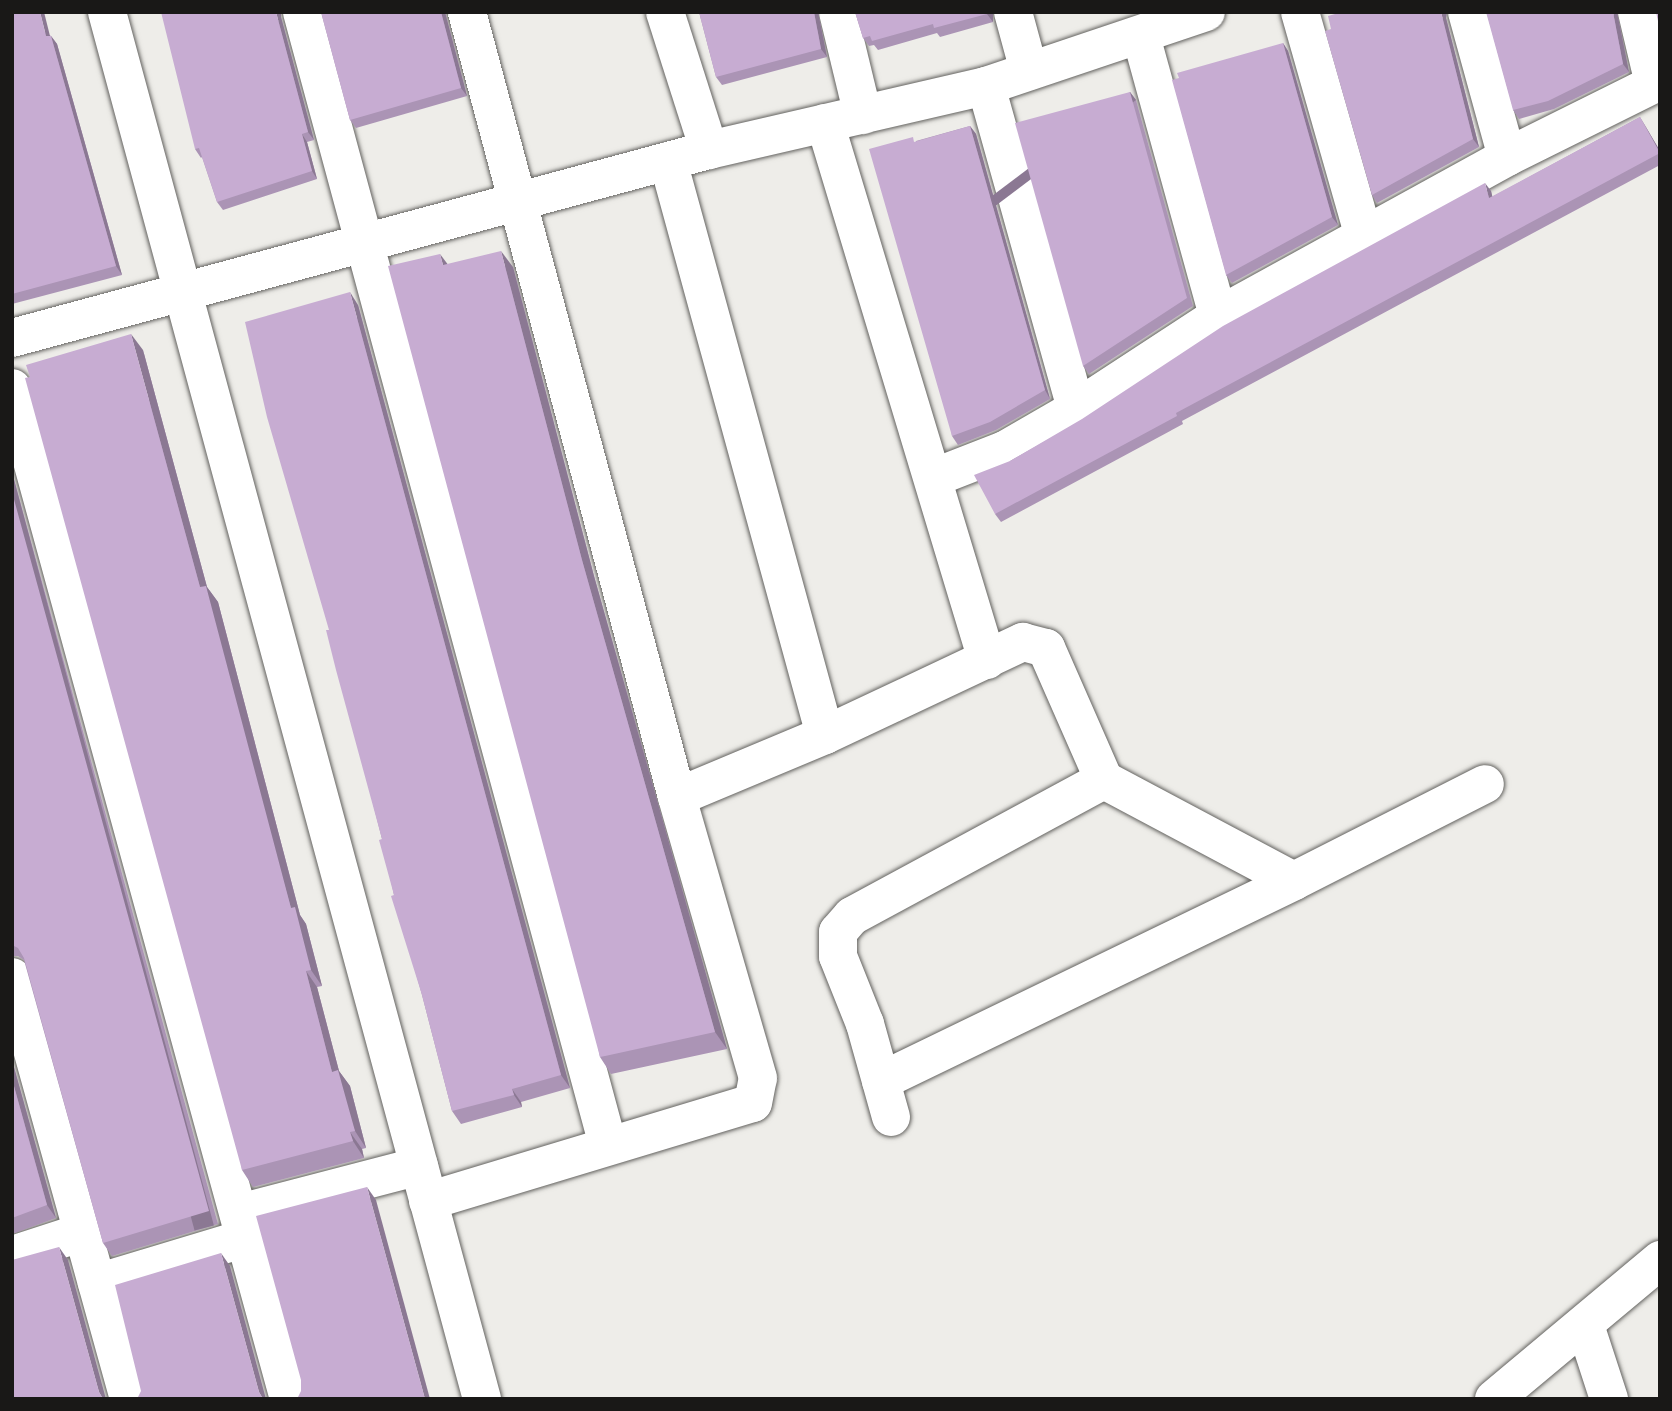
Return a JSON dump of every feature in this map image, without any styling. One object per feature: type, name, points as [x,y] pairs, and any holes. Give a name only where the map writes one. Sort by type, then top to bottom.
[{"type":"street","points":[[107,12],[482,1399]]},
{"type":"street","points":[[302,12],[608,1145]]},
{"type":"street","points":[[97,1283],[242,1226],[424,1183],[608,1145],[753,1103],[758,1078],[677,797],[467,12]]},
{"type":"street","points":[[665,12],[709,150]]},
{"type":"street","points":[[838,12],[863,115]]},
{"type":"street","points":[[1013,12],[1029,71]]},
{"type":"street","points":[[1300,12],[1364,236]]},
{"type":"street","points":[[1467,12],[1507,157]]},
{"type":"street","points":[[933,478],[1005,450],[1076,409],[1218,316],[1507,157],[1654,84],[1637,12]]},
{"type":"street","points":[[12,338],[709,150],[986,86],[1141,36],[1187,16]]},
{"type":"street","points":[[1141,36],[1218,316]]},
{"type":"street","points":[[986,86],[1076,409]]},
{"type":"street","points":[[825,124],[987,660]]},
{"type":"street","points":[[668,161],[825,735]]},
{"type":"street","points":[[12,388],[289,1399]]},
{"type":"street","points":[[677,797],[825,735],[1023,642],[1046,648],[1104,780],[1294,881]]},
{"type":"street","points":[[891,1117],[865,1024],[838,956],[838,932],[852,916],[1104,780]]},
{"type":"street","points":[[881,1081],[1294,881],[1485,784]]},
{"type":"street","points":[[12,977],[129,1399]]},
{"type":"street","points":[[12,1255],[83,1232]]},
{"type":"street","points":[[1494,1399],[1660,1260]]},
{"type":"street","points":[[1585,1325],[1609,1399]]},
{"type":"building","points":[[12,12],[40,12],[46,36],[51,36],[116,266],[12,294]]},
{"type":"building","points":[[161,12],[276,12],[308,132],[302,134],[312,171],[217,202],[199,148],[195,149]]},
{"type":"building","points":[[321,12],[441,12],[461,88],[350,120]]},
{"type":"building","points":[[699,12],[814,12],[821,49],[716,77]]},
{"type":"building","points":[[855,12],[987,14],[934,28],[933,24],[872,41],[870,36],[863,38]]},
{"type":"building","points":[[1342,12],[1441,12],[1473,139],[1372,195],[1325,31],[1331,29],[1328,16]]},
{"type":"building","points":[[1486,12],[1613,12],[1623,64],[1548,101],[1513,110]]},
{"type":"building","points":[[1656,12],[1660,12],[1660,30]]},
{"type":"building","points":[[1283,43],[1332,217],[1226,275],[1172,80],[1179,78],[1177,73]]},
{"type":"building","points":[[1130,92],[1187,298],[1083,366],[1015,123]]},
{"type":"building","points":[[1640,117],[1660,153],[1176,413],[1177,416],[995,514],[974,475],[1010,461],[1082,419],[1223,326],[1485,183],[1489,198]]},
{"type":"building","points":[[970,126],[1045,390],[990,422],[952,436],[869,149],[913,137],[914,142]]},
{"type":"building","points":[[501,251],[582,560],[715,1032],[600,1057],[388,266],[440,254],[443,265]]},
{"type":"building","points":[[350,292],[561,1075],[512,1089],[514,1095],[452,1111],[422,995],[391,896],[394,895],[379,840],[382,839],[336,670],[326,630],[329,630],[267,417],[245,322]]},
{"type":"building","points":[[131,334],[200,587],[206,586],[291,908],[295,907],[311,970],[306,971],[332,1072],[338,1070],[355,1131],[350,1132],[353,1141],[242,1170],[25,378],[30,377],[26,365]]},
{"type":"building","points":[[12,492],[209,1211],[103,1243],[24,958],[18,948],[12,945]]},
{"type":"building","points":[[12,1079],[47,1205],[12,1218]]},
{"type":"building","points":[[367,1187],[425,1399],[297,1399],[301,1391],[301,1380],[256,1216]]},
{"type":"building","points":[[59,1247],[103,1399],[12,1399],[12,1260]]},
{"type":"building","points":[[221,1253],[263,1399],[137,1399],[141,1391],[115,1285]]}]
